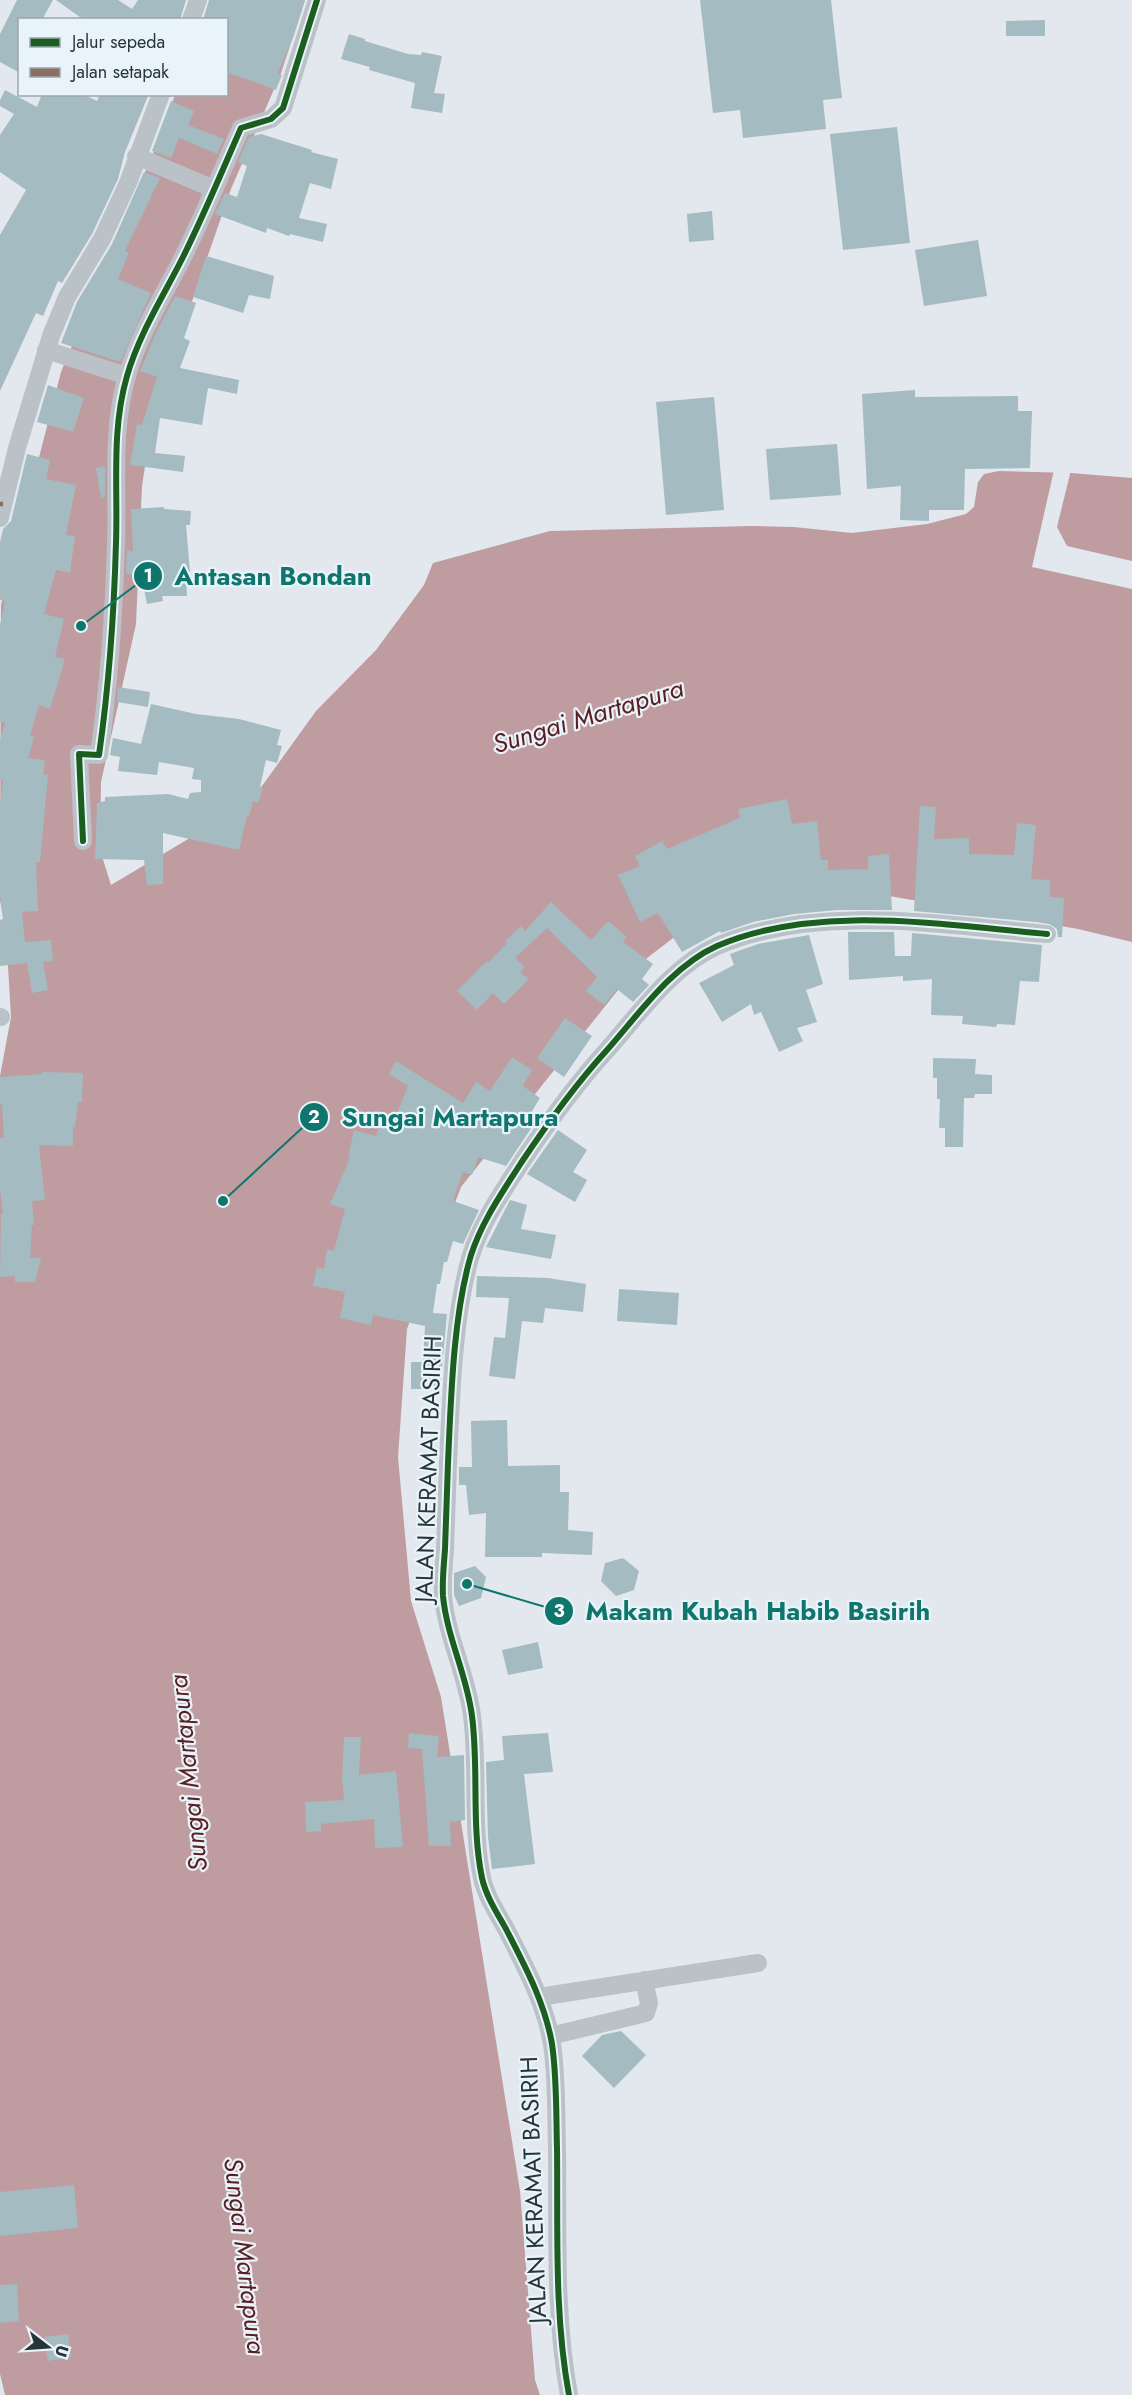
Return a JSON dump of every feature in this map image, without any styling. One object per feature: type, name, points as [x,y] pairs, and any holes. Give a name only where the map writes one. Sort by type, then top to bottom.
[{"type":"street","points":[[192,18],[198,0]]},
{"type":"street","points":[[83,841],[79,754],[99,755],[109,681],[116,542],[116,445],[118,421],[127,376],[140,342],[200,222],[241,128],[271,119],[283,108],[317,0]]},
{"type":"street","points":[[1,509],[46,350],[67,297],[106,229],[128,183],[136,156],[160,96]]},
{"type":"street","points":[[136,156],[214,189]]},
{"type":"street","points":[[46,350],[127,376]]},
{"type":"street","name":"JALAN KERAMAT BASIRIH","points":[[569,2395],[564,2363],[558,2276],[556,2079],[550,2036],[539,1997],[483,1881],[474,1788],[472,1716],[447,1626],[443,1592],[451,1414],[462,1296],[473,1250],[485,1221],[547,1124],[654,997],[703,953],[721,944],[763,931],[819,922],[896,922],[1047,934]]},
{"type":"street","points":[[539,1997],[758,1963]]},
{"type":"street","points":[[550,2036],[646,2013],[648,2003],[644,1980]]},
{"type":"water","points":[[212,0],[305,0],[281,73],[231,189],[153,414],[142,486],[136,624],[101,782],[100,850],[111,885],[210,826],[262,786],[316,711],[376,650],[424,585],[433,563],[550,531],[752,526],[794,527],[852,533],[927,524],[966,514],[974,507],[978,482],[984,474],[999,471],[1132,478],[1132,942],[1078,929],[832,886],[707,912],[638,965],[461,1187],[407,1329],[398,1457],[411,1601],[441,1697],[520,2191],[535,2380],[540,2395],[5,2395],[0,2374],[0,1076],[11,1017],[6,933],[0,900],[1,605],[61,372],[154,151],[175,96],[228,96],[228,18],[225,18]]},
{"type":"pier","points":[[1054,470],[1071,470],[1057,527],[1067,546],[1132,561],[1132,589],[1032,567]]},
{"type":"building","points":[[17,0],[53,0],[43,18],[18,18],[18,72],[0,62],[0,34]]},
{"type":"building","points":[[56,0],[118,0],[132,9],[138,0],[186,0],[181,18],[81,18]]},
{"type":"building","points":[[209,0],[305,0],[293,38],[278,73],[282,75],[276,90],[228,73],[228,18],[204,18]]},
{"type":"building","points":[[700,0],[831,0],[842,98],[823,100],[826,129],[743,138],[740,110],[713,113]]},
{"type":"building","points":[[1045,20],[1045,36],[1006,36],[1006,21]]},
{"type":"building","points":[[349,34],[408,54],[421,55],[422,52],[442,56],[434,93],[445,94],[442,113],[411,108],[415,83],[369,70],[370,67],[341,59]]},
{"type":"building","points":[[5,90],[37,107],[41,96],[87,96],[97,101],[99,96],[148,96],[125,152],[118,179],[92,234],[62,283],[58,281],[43,316],[36,313],[0,391],[0,235],[26,190],[0,172],[0,135],[14,114],[0,106]]},
{"type":"building","points":[[171,101],[194,111],[188,125],[224,139],[217,154],[179,138],[171,158],[152,151]]},
{"type":"building","points":[[897,127],[910,243],[843,250],[830,134]]},
{"type":"building","points":[[261,134],[338,159],[331,189],[310,183],[299,218],[327,224],[323,242],[290,234],[289,236],[267,228],[266,233],[215,214],[225,193],[237,197],[247,166],[238,162],[249,137]]},
{"type":"building","points":[[144,172],[160,178],[125,251],[129,253],[118,279],[151,293],[120,362],[61,343],[77,302],[112,244]]},
{"type":"building","points":[[712,211],[714,240],[689,242],[687,214]]},
{"type":"building","points":[[978,240],[987,296],[924,306],[915,250]]},
{"type":"building","points":[[206,256],[274,276],[270,299],[249,295],[243,313],[193,297]]},
{"type":"building","points":[[175,296],[196,303],[184,338],[190,341],[180,368],[239,380],[237,394],[208,388],[202,425],[160,418],[155,453],[185,456],[183,472],[130,465],[137,424],[142,425],[157,377],[140,371]]},
{"type":"building","points":[[48,385],[84,398],[73,432],[37,422]]},
{"type":"building","points":[[915,390],[915,397],[1018,396],[1018,411],[1032,411],[1030,468],[965,469],[964,510],[929,510],[929,521],[900,520],[901,486],[867,489],[862,394]]},
{"type":"building","points":[[714,397],[724,510],[666,515],[656,402]]},
{"type":"building","points":[[837,444],[841,495],[770,500],[766,449]]},
{"type":"building","points":[[27,454],[50,460],[46,479],[76,485],[66,535],[75,536],[70,573],[56,570],[44,614],[64,619],[55,657],[65,659],[50,709],[39,705],[30,736],[34,737],[28,758],[45,760],[43,774],[48,775],[40,862],[36,862],[38,911],[22,912],[25,942],[51,940],[53,961],[43,962],[48,990],[32,993],[27,963],[0,966],[0,920],[3,919],[0,896],[0,807],[3,780],[0,780],[0,740],[5,723],[0,722],[0,625],[5,601],[0,600],[0,542],[3,529],[11,521]]},
{"type":"building","points":[[105,466],[105,497],[101,498],[96,468]]},
{"type":"building","points":[[164,507],[164,509],[191,511],[190,525],[186,525],[190,572],[186,572],[187,596],[162,596],[163,601],[147,604],[141,575],[126,574],[127,550],[133,551],[131,509]]},
{"type":"building","points":[[118,687],[150,692],[148,707],[117,702]]},
{"type":"building","points":[[151,704],[196,714],[239,719],[281,730],[277,745],[282,746],[277,763],[266,760],[260,787],[263,788],[258,803],[253,801],[249,817],[247,816],[239,850],[163,833],[163,884],[147,885],[144,860],[95,859],[97,803],[105,801],[105,797],[168,794],[188,799],[190,793],[201,792],[201,780],[192,779],[194,768],[159,762],[157,775],[118,771],[120,757],[110,755],[113,738],[141,744]]},
{"type":"building","points":[[787,799],[792,824],[817,821],[821,860],[828,860],[828,870],[868,869],[868,856],[889,854],[892,910],[837,910],[794,914],[753,922],[721,933],[720,931],[682,952],[658,913],[640,922],[618,875],[640,866],[635,856],[662,841],[667,849],[740,818],[738,809]]},
{"type":"building","points":[[920,806],[936,807],[934,839],[969,838],[969,854],[1014,855],[1017,823],[1036,825],[1031,879],[1050,880],[1050,897],[1064,898],[1062,937],[1058,937],[1057,929],[1048,923],[914,911]]},
{"type":"building","points":[[551,902],[591,940],[608,921],[627,937],[623,942],[653,964],[642,979],[649,985],[633,1002],[617,989],[604,1005],[586,991],[597,977],[547,928],[515,958],[525,967],[520,972],[529,979],[504,1004],[493,993],[477,1010],[457,991],[487,961],[488,963],[507,943],[505,941],[521,926],[525,931]]},
{"type":"building","points":[[848,932],[894,932],[895,956],[911,956],[912,933],[1042,945],[1039,982],[1020,981],[1015,1025],[997,1024],[996,1027],[962,1024],[963,1016],[931,1015],[932,979],[903,981],[903,976],[849,980]]},
{"type":"building","points":[[809,935],[823,984],[806,990],[817,1022],[797,1028],[803,1041],[779,1052],[761,1012],[754,1015],[751,1004],[722,1022],[699,983],[734,965],[730,954],[758,944]]},
{"type":"building","points":[[565,1018],[592,1036],[564,1077],[537,1058]]},
{"type":"building","points":[[512,1057],[532,1070],[523,1086],[540,1098],[529,1116],[536,1121],[506,1166],[478,1157],[472,1175],[463,1172],[453,1201],[479,1210],[463,1244],[453,1241],[447,1262],[444,1262],[440,1284],[437,1284],[433,1313],[447,1314],[440,1389],[411,1389],[411,1362],[423,1362],[425,1326],[373,1315],[371,1325],[340,1318],[345,1292],[313,1286],[317,1267],[324,1269],[327,1249],[334,1251],[345,1209],[330,1204],[350,1158],[348,1158],[354,1130],[376,1136],[384,1114],[395,1119],[408,1086],[389,1074],[396,1061],[463,1103],[476,1082],[490,1091]]},
{"type":"building","points":[[933,1058],[976,1059],[975,1074],[992,1075],[992,1094],[975,1094],[974,1098],[964,1098],[963,1147],[945,1147],[945,1128],[939,1128],[940,1099],[937,1099],[937,1078],[933,1078]]},
{"type":"building","points":[[42,1072],[83,1073],[82,1102],[78,1102],[75,1127],[73,1127],[73,1146],[39,1145],[45,1200],[32,1201],[34,1225],[32,1225],[30,1258],[41,1258],[35,1282],[15,1282],[15,1276],[0,1277],[1,1214],[3,1214],[0,1189],[0,1138],[4,1138],[2,1104],[0,1105],[0,1077],[42,1074]]},
{"type":"building","points":[[558,1130],[587,1150],[573,1172],[587,1180],[575,1202],[527,1174]]},
{"type":"building","points":[[510,1200],[527,1205],[521,1229],[556,1235],[551,1259],[486,1247]]},
{"type":"building","points":[[477,1276],[548,1278],[586,1284],[583,1312],[545,1308],[543,1323],[522,1321],[515,1379],[489,1376],[494,1337],[505,1338],[509,1298],[476,1297]]},
{"type":"building","points":[[619,1289],[679,1293],[677,1325],[617,1321]]},
{"type":"building","points":[[507,1420],[508,1466],[560,1465],[560,1492],[569,1492],[568,1530],[593,1532],[592,1555],[542,1553],[542,1557],[485,1557],[486,1513],[469,1515],[466,1485],[459,1485],[459,1467],[472,1467],[471,1421]]},
{"type":"building","points":[[623,1558],[639,1571],[634,1590],[616,1596],[601,1581],[605,1563]]},
{"type":"building","points":[[475,1566],[486,1577],[481,1598],[459,1606],[454,1595],[454,1573]]},
{"type":"building","points":[[538,1642],[543,1668],[508,1675],[502,1650]]},
{"type":"building","points":[[409,1733],[439,1736],[437,1757],[464,1755],[465,1820],[450,1822],[451,1846],[429,1846],[422,1749],[408,1748]]},
{"type":"building","points":[[548,1733],[553,1772],[524,1774],[535,1864],[492,1869],[488,1837],[486,1762],[504,1760],[502,1736]]},
{"type":"building","points":[[344,1737],[361,1737],[359,1775],[396,1771],[403,1847],[375,1848],[374,1819],[321,1824],[321,1831],[306,1832],[305,1802],[344,1800],[342,1779]]},
{"type":"building","points":[[621,2031],[646,2055],[614,2088],[582,2056],[602,2035]]},
{"type":"building","points":[[74,2185],[78,2228],[0,2236],[0,2192]]},
{"type":"building","points":[[17,2284],[19,2321],[0,2323],[0,2285]]},
{"type":"building","points":[[68,2334],[71,2357],[48,2361],[44,2337]]},
{"type":"cycle path","points":[[83,841],[79,754],[99,755],[103,729],[114,596],[117,438],[127,376],[145,330],[191,241],[241,128],[271,119],[283,108],[317,0]]},
{"type":"cycle path","points":[[569,2395],[559,2303],[556,2096],[552,2044],[545,2014],[534,1985],[489,1898],[482,1878],[477,1838],[472,1716],[445,1612],[443,1596],[454,1358],[460,1304],[471,1255],[481,1230],[500,1196],[531,1148],[595,1063],[671,978],[685,966],[717,946],[756,933],[796,925],[837,921],[880,920],[1047,934]]},
{"type":"place","name":"Antasan Bondan","points":[[81,626]]},
{"type":"place","name":"Sungai Martapura","points":[[223,1201]]},
{"type":"place","name":"Makam Kubah Habib Basirih","points":[[467,1584]]}]
